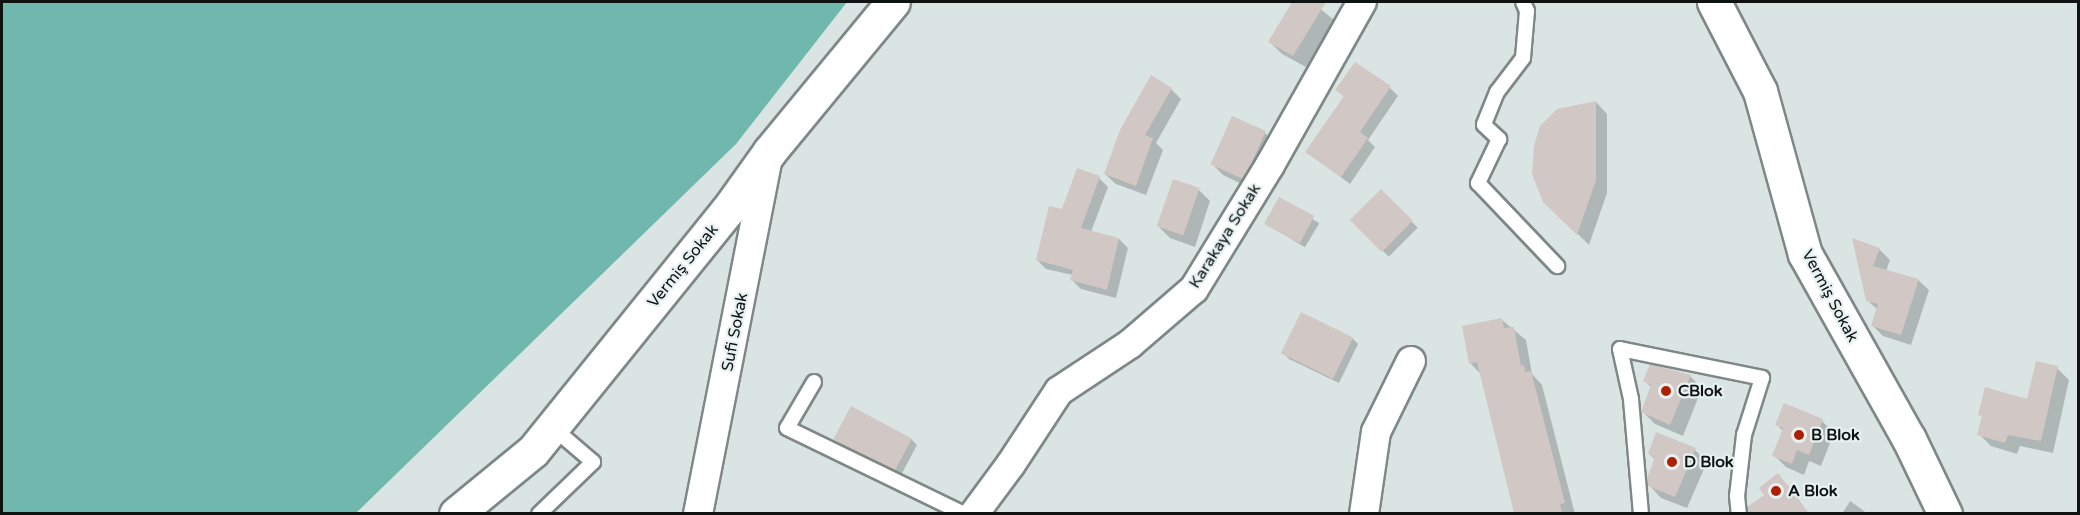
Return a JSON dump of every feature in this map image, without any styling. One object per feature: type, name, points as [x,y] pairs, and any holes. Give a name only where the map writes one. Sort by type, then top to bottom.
[{"type":"street","name":"Vermiş Sokak","points":[[456,513],[533,451],[727,211],[770,151],[893,2]]},
{"type":"street","name":"Karakaya Sokak","points":[[974,513],[1011,465],[1059,391],[1130,344],[1194,290],[1270,165],[1362,2]]},
{"type":"street","name":"Vermiş Sokak","points":[[1714,2],[1760,91],[1805,254],[1909,439],[1945,513]]},
{"type":"street","name":"Sufi Sokak","points":[[698,513],[770,151]]},
{"type":"street","points":[[1364,513],[1376,432],[1411,361]]},
{"type":"lane","points":[[1523,2],[1527,10],[1523,58],[1497,92],[1484,125],[1499,139],[1478,183],[1557,266]]},
{"type":"lane","points":[[1641,513],[1631,399],[1620,349],[1762,378],[1744,435],[1737,496],[1739,513]]},
{"type":"lane","points":[[814,382],[787,428],[964,513]]},
{"type":"lane","points":[[539,513],[593,462],[552,427]]},
{"type":"green space","points":[[2,2],[847,2],[736,144],[355,514],[2,513]]},
{"type":"building","points":[[1292,2],[1326,2],[1293,56],[1268,42]]},
{"type":"building","points":[[1355,62],[1391,86],[1360,132],[1368,138],[1341,177],[1305,152],[1344,96],[1335,90]]},
{"type":"building","points":[[1151,75],[1172,88],[1145,135],[1153,138],[1136,186],[1104,174],[1120,130]]},
{"type":"building","points":[[1596,101],[1596,180],[1577,235],[1543,202],[1532,174],[1534,146],[1540,126],[1557,109]]},
{"type":"building","points":[[1232,116],[1266,131],[1244,179],[1210,164]]},
{"type":"building","points":[[1077,168],[1100,176],[1081,228],[1119,238],[1107,290],[1070,280],[1073,270],[1036,260],[1049,206],[1062,209]]},
{"type":"building","points":[[1173,179],[1199,188],[1183,235],[1157,226]]},
{"type":"building","points":[[1381,189],[1413,221],[1382,252],[1350,220]]},
{"type":"building","points":[[1279,197],[1314,216],[1300,243],[1264,224]]},
{"type":"building","points":[[1852,238],[1880,248],[1873,266],[1919,279],[1901,335],[1871,326],[1878,304],[1866,301]]},
{"type":"building","points":[[1301,312],[1353,337],[1333,379],[1281,353]]},
{"type":"building","points":[[1502,318],[1504,328],[1514,327],[1521,366],[1524,365],[1525,372],[1531,371],[1565,503],[1560,504],[1562,513],[1514,513],[1477,362],[1469,364],[1462,326]]},
{"type":"building","points":[[2036,361],[2058,366],[2041,441],[2008,435],[2005,443],[1977,435],[1982,416],[1978,415],[1985,387],[2027,399]]},
{"type":"building","name":"CBlok","points":[[1650,364],[1691,375],[1670,425],[1641,412],[1651,385],[1643,381]]},
{"type":"building","name":"B Blok","points":[[1784,403],[1823,419],[1809,455],[1797,450],[1792,464],[1772,456],[1783,428],[1775,425]]},
{"type":"building","points":[[851,406],[912,438],[894,472],[833,440]]},
{"type":"building","name":"D Blok","points":[[1656,432],[1696,448],[1675,497],[1648,486],[1647,478],[1655,457],[1648,454]]},
{"type":"building","name":"A Blok","points":[[1778,473],[1808,513],[1748,513],[1747,507],[1764,495],[1759,488]]},
{"type":"place","name":"CBlok","points":[[1666,391]]},
{"type":"place","name":"B Blok","points":[[1799,435]]},
{"type":"place","name":"D Blok","points":[[1672,462]]},
{"type":"place","name":"A Blok","points":[[1776,491]]}]
